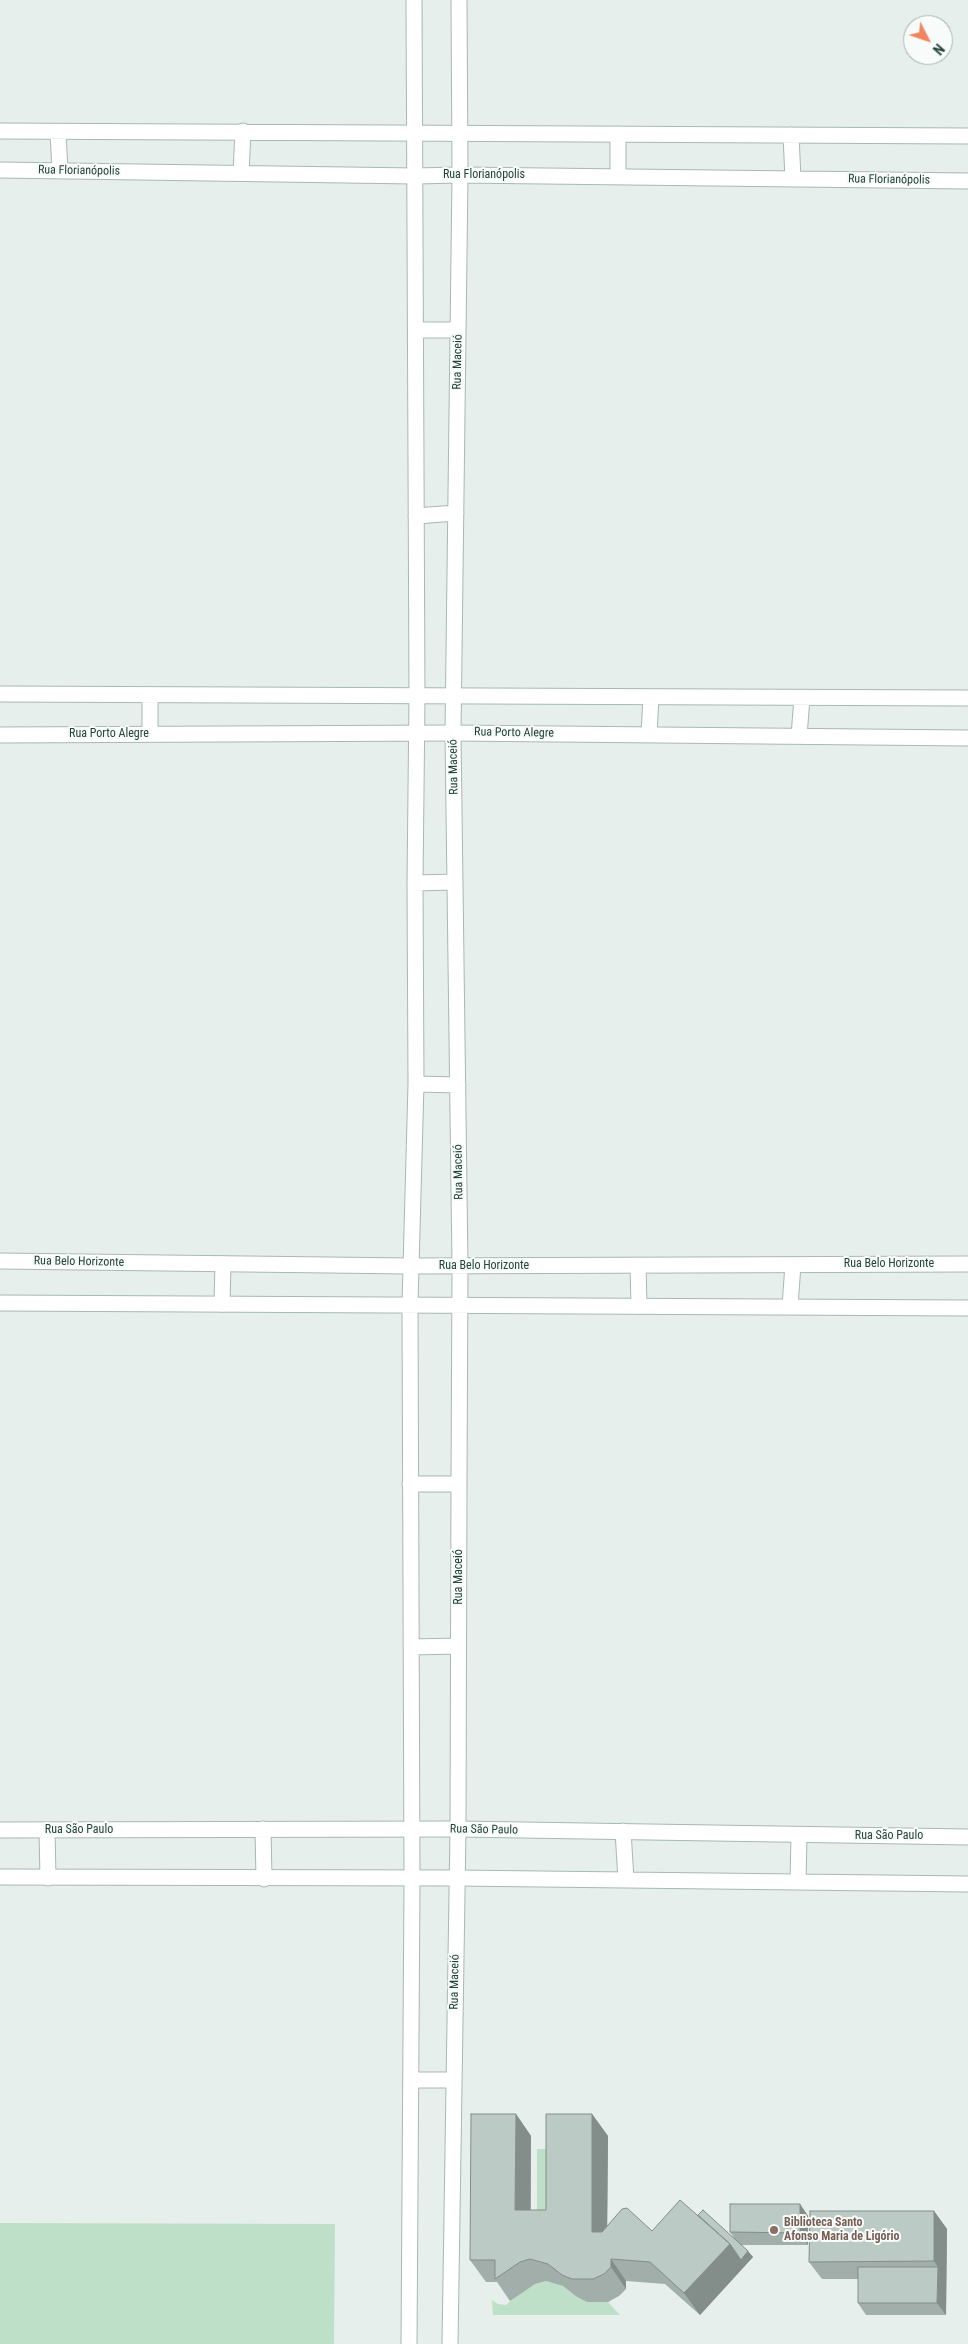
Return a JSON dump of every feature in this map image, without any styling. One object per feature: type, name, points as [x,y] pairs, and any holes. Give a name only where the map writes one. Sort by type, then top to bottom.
[{"type":"street","points":[[409,2344],[412,1880],[410,1266],[416,1084],[415,883],[417,734],[414,0]]},
{"type":"street","name":"Rua Maceió","points":[[450,2344],[458,1829],[460,1266],[454,696],[460,175],[459,0]]},
{"type":"street","points":[[0,131],[58,133],[242,131],[968,136]]},
{"type":"street","points":[[241,173],[242,131]]},
{"type":"street","points":[[58,133],[60,171]]},
{"type":"street","points":[[618,134],[618,177]]},
{"type":"street","points":[[791,135],[793,179]]},
{"type":"street","name":"Rua Florianópolis","points":[[0,170],[968,181]]},
{"type":"street","points":[[416,330],[458,330]]},
{"type":"street","points":[[416,516],[456,513]]},
{"type":"street","points":[[0,694],[968,698]]},
{"type":"street","points":[[150,695],[150,734]]},
{"type":"street","points":[[649,734],[651,697]]},
{"type":"street","points":[[799,736],[802,698]]},
{"type":"street","name":"Rua Porto Alegre","points":[[0,735],[417,734],[454,732],[968,738]]},
{"type":"street","points":[[415,883],[455,882]]},
{"type":"street","points":[[416,1084],[458,1085]]},
{"type":"street","name":"Rua Belo Horizonte","points":[[0,1261],[410,1266],[968,1264]]},
{"type":"street","points":[[222,1304],[223,1264]]},
{"type":"street","points":[[790,1306],[792,1265]]},
{"type":"street","points":[[638,1266],[639,1306]]},
{"type":"street","points":[[0,1303],[968,1308]]},
{"type":"street","points":[[410,1484],[459,1484]]},
{"type":"street","points":[[411,1647],[458,1646]]},
{"type":"street","points":[[262,1829],[264,1879]]},
{"type":"street","name":"Rua São Paulo","points":[[0,1830],[458,1829],[968,1836]]},
{"type":"street","points":[[47,1830],[48,1878]]},
{"type":"street","points":[[623,1832],[626,1880]]},
{"type":"street","points":[[798,1882],[799,1835]]},
{"type":"street","points":[[0,1877],[412,1880],[456,1878],[968,1884]]},
{"type":"street","points":[[411,2080],[454,2080]]},
{"type":"green space","points":[[537,2149],[561,2149],[561,2232],[537,2232]]},
{"type":"green space","points":[[0,2223],[335,2224],[334,2344],[0,2344]]},
{"type":"green space","points":[[546,2281],[563,2286],[587,2302],[608,2302],[620,2315],[493,2315],[492,2300],[498,2304],[506,2305],[517,2295],[535,2284]]},
{"type":"building","points":[[471,2114],[516,2114],[515,2210],[546,2210],[546,2114],[592,2114],[592,2232],[602,2232],[622,2209],[627,2208],[652,2231],[680,2200],[730,2244],[684,2293],[650,2262],[611,2259],[611,2267],[604,2274],[593,2279],[572,2279],[562,2275],[548,2264],[530,2259],[520,2262],[495,2279],[495,2260],[470,2260]]},
{"type":"building","points":[[730,2204],[800,2204],[800,2233],[730,2232]]},
{"type":"building","points":[[703,2210],[748,2251],[741,2260],[730,2244],[698,2215]]},
{"type":"building","points":[[810,2211],[934,2211],[934,2261],[809,2262]]},
{"type":"building","points":[[858,2267],[938,2267],[937,2303],[858,2303]]},
{"type":"place","name":"Biblioteca Santo Afonso Maria de Ligório","points":[[774,2230]]}]
